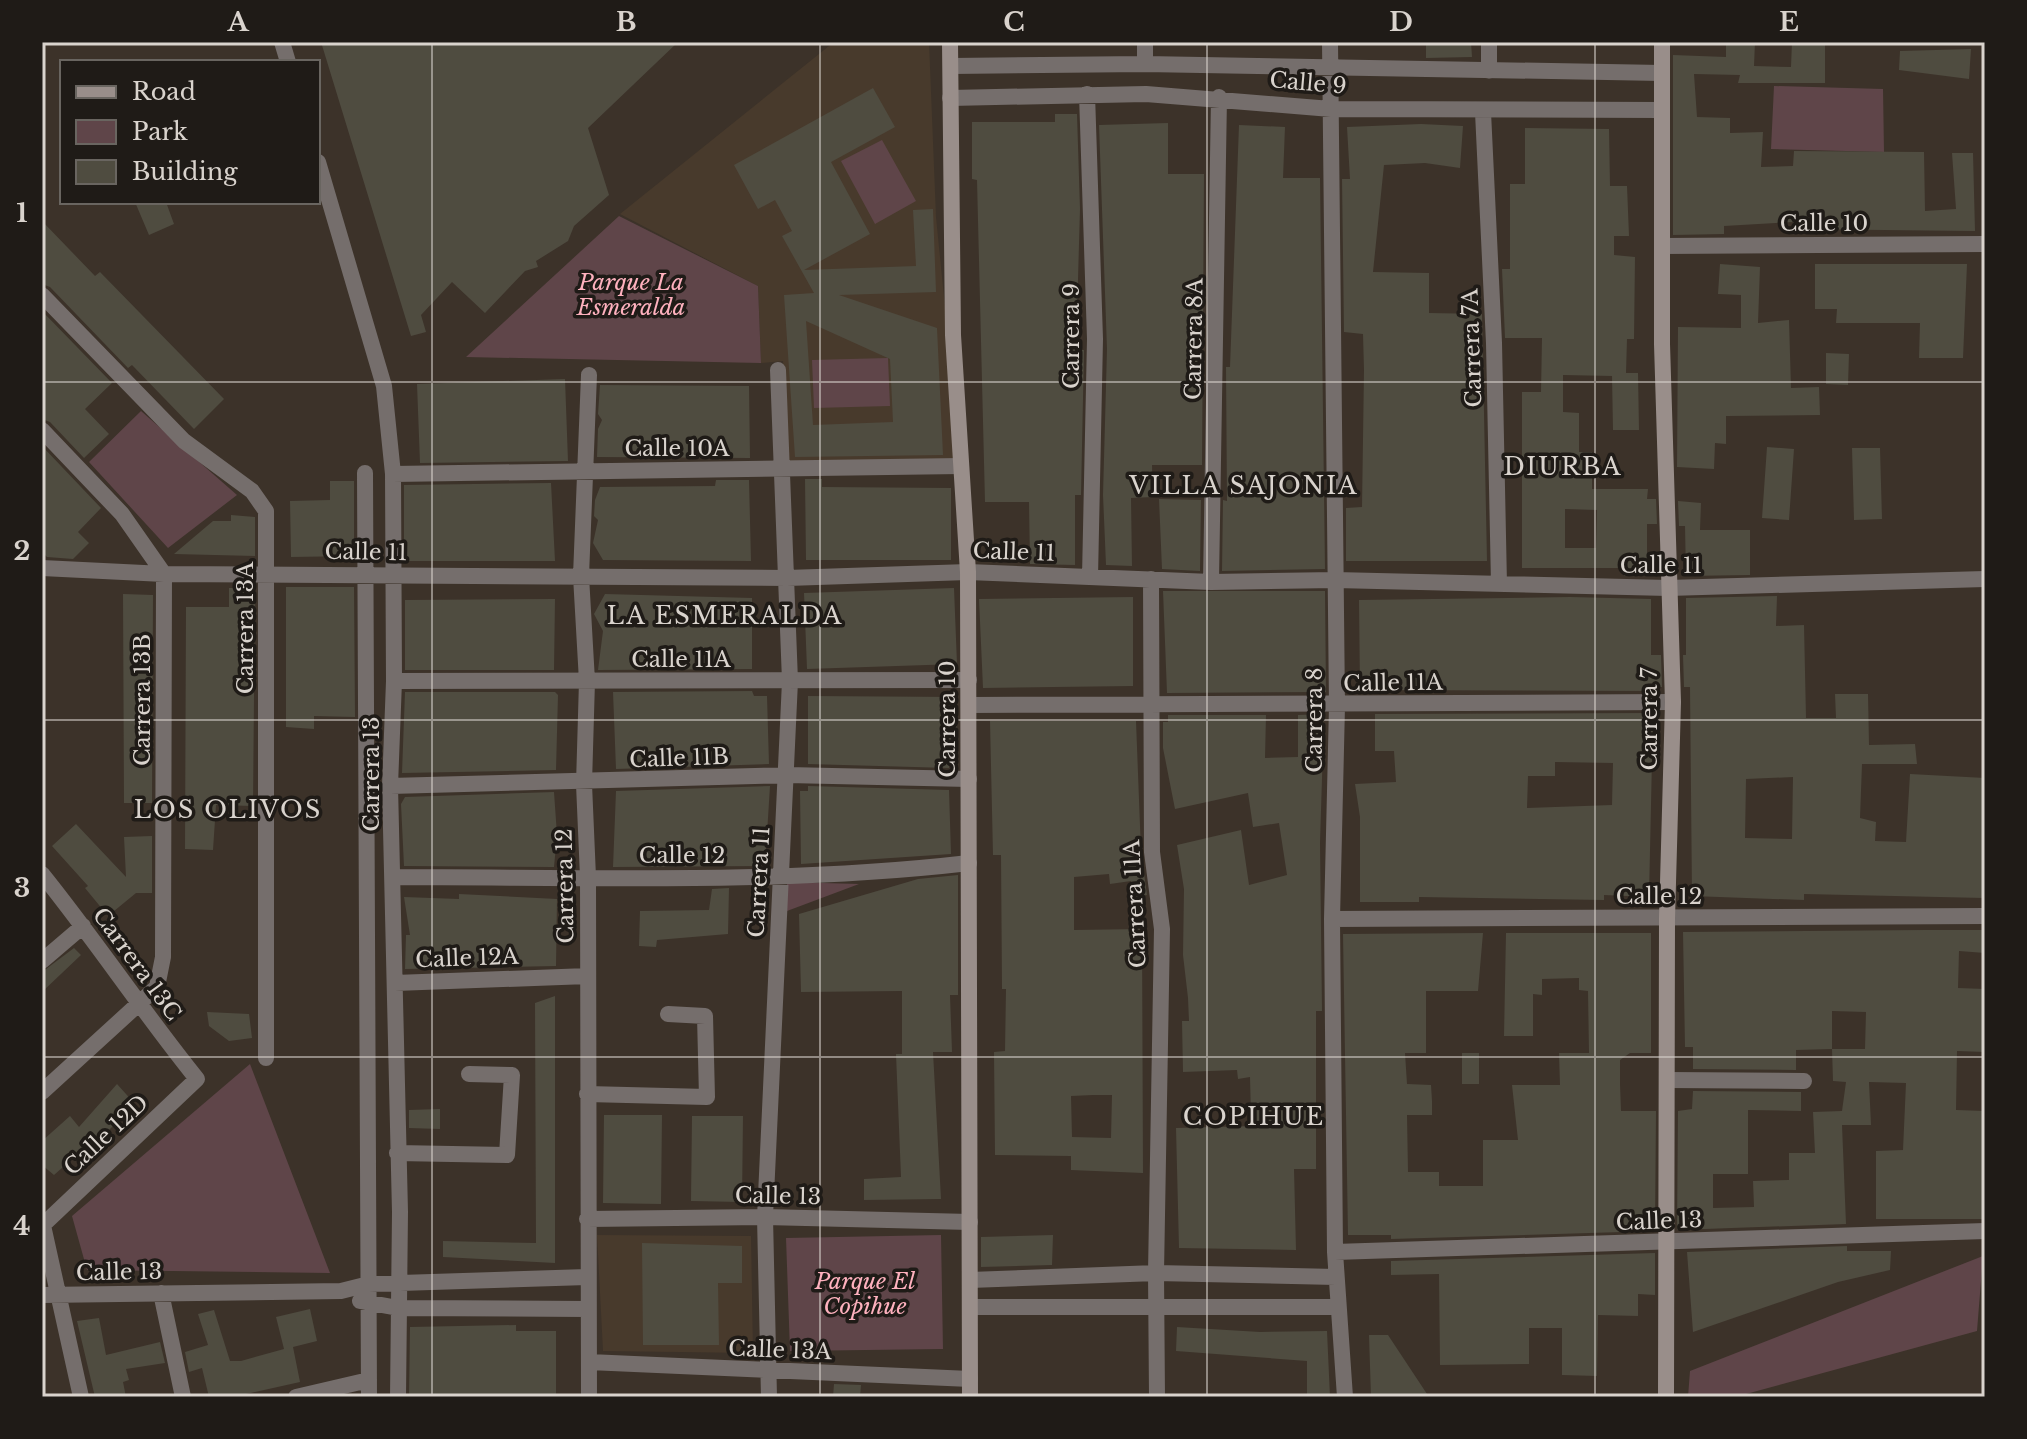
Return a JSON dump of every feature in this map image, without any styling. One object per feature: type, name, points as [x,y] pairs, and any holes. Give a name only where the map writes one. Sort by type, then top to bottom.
[{"type":"street","name":"Carrera 10","points":[[950,42],[953,335],[968,572],[970,1397]]},
{"type":"street","points":[[1145,42],[1145,64]]},
{"type":"street","name":"Carrera 8","points":[[1330,42],[1337,706],[1332,919],[1335,1252],[1345,1397]]},
{"type":"street","points":[[1489,42],[1489,71]]},
{"type":"street","name":"Carrera 7","points":[[1662,42],[1662,246],[1673,702],[1667,919],[1666,1397]]},
{"type":"street","name":"Calle 9","points":[[951,66],[1145,64],[1662,73]]},
{"type":"street","name":"Calle 9","points":[[950,98],[1087,94],[1219,97],[1331,109],[1483,112],[1662,110]]},
{"type":"street","name":"Carrera 9","points":[[1087,94],[1095,339],[1090,577]]},
{"type":"street","name":"Carrera 8A","points":[[1211,582],[1219,97]]},
{"type":"street","name":"Carrera 7A","points":[[1483,112],[1494,343],[1499,584]]},
{"type":"street","name":"Carrera 13","points":[[320,169],[384,386],[393,474],[394,681],[390,786],[394,877],[398,1397]]},
{"type":"street","name":"Calle 10","points":[[1662,246],[1985,244]]},
{"type":"street","name":"Carrera 13A","points":[[42,295],[184,441],[252,491],[266,511],[266,1058]]},
{"type":"street","name":"Carrera 11","points":[[769,1397],[765,1217],[790,681],[785,471],[778,370]]},
{"type":"street","name":"Carrera 12","points":[[589,375],[581,576],[587,681],[584,784],[588,877],[589,1397]]},
{"type":"street","points":[[42,430],[122,514],[164,574]]},
{"type":"street","name":"Calle 10A","points":[[393,474],[584,470],[785,471],[961,466]]},
{"type":"street","name":"Carrera 13","points":[[365,473],[369,1389]]},
{"type":"street","name":"Calle 11","points":[[42,568],[164,574],[267,572],[787,578],[968,572],[1211,582],[1335,580],[1668,588],[1985,579]]},
{"type":"street","name":"Carrera 13B","points":[[42,1092],[157,987],[163,957],[164,574]]},
{"type":"street","name":"Carrera 11A","points":[[1151,579],[1152,852],[1162,929],[1156,1273]]},
{"type":"street","name":"Calle 11A","points":[[394,681],[969,680]]},
{"type":"street","name":"Calle 11A","points":[[969,705],[1337,706],[1673,702]]},
{"type":"street","name":"Calle 11B","points":[[390,786],[584,784],[787,775],[969,779]]},
{"type":"street","name":"Calle 12","points":[[394,877],[780,876],[894,872],[969,863]]},
{"type":"street","name":"Carrera 13C","points":[[42,874],[83,926],[136,1004],[197,1079]]},
{"type":"street","name":"Calle 12","points":[[1332,919],[1985,916]]},
{"type":"street","points":[[42,961],[83,926]]},
{"type":"street","name":"Calle 12A","points":[[395,983],[588,976]]},
{"type":"street","points":[[587,1094],[707,1097],[705,1016],[668,1014]]},
{"type":"street","points":[[397,1153],[507,1155],[512,1075],[469,1074]]},
{"type":"street","name":"Calle 12D","points":[[43,1222],[197,1079]]},
{"type":"street","points":[[1667,1080],[1804,1081]]},
{"type":"street","name":"Calle 13","points":[[587,1219],[765,1217],[970,1222]]},
{"type":"street","points":[[43,1222],[50,1295],[81,1397]]},
{"type":"street","name":"Calle 13","points":[[1335,1252],[1985,1231]]},
{"type":"street","points":[[970,1280],[1156,1273],[1336,1277]]},
{"type":"street","points":[[1156,1273],[1157,1397]]},
{"type":"street","name":"Calle 13","points":[[50,1295],[341,1291],[369,1284],[587,1277]]},
{"type":"street","name":"Calle 13","points":[[341,1291],[369,1305],[398,1308],[588,1309]]},
{"type":"street","points":[[161,1293],[183,1397]]},
{"type":"street","points":[[970,1307],[1338,1307]]},
{"type":"street","name":"Calle 13A","points":[[589,1362],[970,1379]]},
{"type":"street","points":[[296,1397],[369,1389]]},
{"type":"shaded area","points":[[834,42],[929,42],[936,217],[961,466],[785,471],[783,361],[761,363],[758,286],[620,214]]},
{"type":"shaded area","points":[[597,1235],[751,1236],[753,1353],[603,1351]]},
{"type":"green space","points":[[1774,86],[1883,89],[1884,152],[1771,149]]},
{"type":"green space","points":[[882,140],[916,201],[875,224],[841,161]]},
{"type":"green space","name":"Parque La Esmeralda","points":[[619,216],[758,286],[761,363],[466,357]]},
{"type":"green space","points":[[888,358],[890,406],[814,408],[812,360]]},
{"type":"green space","points":[[141,411],[237,495],[168,548],[89,462]]},
{"type":"green space","points":[[787,882],[859,884],[787,911]]},
{"type":"green space","points":[[250,1064],[330,1273],[87,1270],[72,1216]]},
{"type":"green space","name":"Parque El Copihue","points":[[941,1235],[943,1349],[790,1351],[786,1238]]},
{"type":"green space","points":[[1983,1256],[1977,1331],[1735,1397],[1688,1397],[1690,1371]]},
{"type":"building","points":[[321,42],[678,42],[588,128],[609,195],[574,226],[568,241],[536,261],[538,267],[525,271],[485,313],[452,282],[421,315],[426,332],[411,336]]},
{"type":"building","points":[[1426,42],[1471,42],[1472,57],[1426,58]]},
{"type":"building","points":[[1726,42],[1755,42],[1754,66],[1791,67],[1792,42],[1825,42],[1825,83],[1738,83],[1740,75],[1694,74],[1697,117],[1730,118],[1730,133],[1763,132],[1761,167],[1793,166],[1794,151],[1924,152],[1925,211],[1956,209],[1952,153],[1973,153],[1975,231],[1792,229],[1793,222],[1724,226],[1724,234],[1673,235],[1673,55],[1726,57]]},
{"type":"building","points":[[1971,49],[1969,79],[1899,70],[1900,51]]},
{"type":"building","points":[[873,88],[895,127],[831,162],[870,234],[804,270],[916,266],[913,210],[933,209],[936,292],[839,295],[937,328],[943,455],[795,457],[784,295],[814,293],[782,236],[792,231],[775,200],[758,209],[734,165]],"holes":[[[806,321],[890,359],[893,422],[813,425]]]},
{"type":"building","points":[[1055,114],[1077,114],[1080,209],[1076,350],[1084,350],[1081,495],[1075,495],[1075,565],[1030,564],[1029,502],[985,502],[977,180],[972,179],[972,122],[1055,122]]},
{"type":"building","points":[[1168,123],[1168,174],[1204,174],[1202,465],[1152,465],[1153,497],[1131,498],[1132,566],[1106,565],[1103,495],[1107,349],[1099,125]]},
{"type":"building","points":[[1239,125],[1285,127],[1283,178],[1320,178],[1325,569],[1222,571],[1223,500],[1227,501],[1226,367],[1230,367]]},
{"type":"building","points":[[1463,126],[1460,168],[1425,163],[1384,165],[1373,272],[1429,273],[1429,313],[1482,314],[1487,561],[1346,561],[1346,508],[1362,507],[1364,370],[1363,334],[1344,332],[1342,179],[1350,179],[1347,127]]},
{"type":"building","points":[[1525,128],[1609,129],[1610,186],[1627,186],[1629,236],[1614,236],[1614,255],[1635,257],[1634,339],[1627,339],[1626,373],[1638,373],[1639,430],[1613,430],[1612,376],[1563,375],[1563,412],[1579,413],[1579,452],[1592,452],[1592,489],[1648,489],[1647,499],[1656,499],[1657,524],[1647,524],[1647,576],[1624,576],[1623,568],[1522,568],[1522,392],[1541,392],[1542,338],[1505,338],[1502,269],[1510,269],[1510,184],[1525,184]],"holes":[[[1565,509],[1597,510],[1596,548],[1565,548]]]},
{"type":"building","points":[[136,204],[167,204],[174,224],[149,235]]},
{"type":"building","points":[[42,221],[95,276],[100,272],[224,399],[194,429],[132,365],[128,368],[50,287],[42,284]]},
{"type":"building","points":[[1720,264],[1760,267],[1758,323],[1789,320],[1791,388],[1819,387],[1820,415],[1726,416],[1726,444],[1715,443],[1714,469],[1677,467],[1678,327],[1741,328],[1741,295],[1718,294]]},
{"type":"building","points":[[1815,264],[1967,264],[1963,358],[1919,358],[1920,323],[1836,323],[1837,309],[1815,309]]},
{"type":"building","points":[[42,311],[112,383],[85,409],[109,434],[84,458],[50,422],[42,419]]},
{"type":"building","points":[[1826,353],[1849,354],[1848,385],[1826,384]]},
{"type":"building","points":[[565,379],[568,461],[420,463],[417,384]]},
{"type":"building","points":[[600,385],[749,386],[750,458],[597,457],[598,429],[602,420],[598,414]]},
{"type":"building","points":[[42,446],[101,508],[78,532],[89,543],[73,559],[47,557],[42,552]]},
{"type":"building","points":[[1767,447],[1794,449],[1789,520],[1762,518]]},
{"type":"building","points":[[1852,448],[1880,448],[1882,519],[1854,520]]},
{"type":"building","points":[[805,479],[822,479],[822,487],[951,488],[951,560],[806,560]]},
{"type":"building","points":[[716,480],[749,480],[751,561],[603,560],[593,543],[598,520],[594,516],[595,500],[600,487],[715,486]]},
{"type":"building","points":[[330,481],[354,481],[354,556],[291,557],[290,501],[330,500]]},
{"type":"building","points":[[551,483],[555,561],[407,561],[404,557],[404,485]]},
{"type":"building","points":[[1159,499],[1201,500],[1200,571],[1162,569]]},
{"type":"building","points":[[1678,501],[1701,503],[1700,530],[1750,530],[1750,575],[1686,576],[1685,526],[1679,526]]},
{"type":"building","points":[[231,515],[255,517],[255,556],[174,554],[213,521],[231,521]]},
{"type":"building","points":[[286,587],[354,587],[355,717],[314,716],[314,729],[286,727]]},
{"type":"building","points":[[229,588],[255,588],[253,806],[216,805],[213,850],[185,849],[186,607],[229,607]]},
{"type":"building","points":[[954,588],[957,664],[807,669],[804,593]]},
{"type":"building","points":[[1163,591],[1325,591],[1326,692],[1167,693]]},
{"type":"building","points":[[123,594],[153,595],[152,803],[124,803]]},
{"type":"building","points":[[605,594],[752,598],[752,669],[598,670],[603,631],[594,614]]},
{"type":"building","points":[[1777,596],[1776,626],[1804,625],[1806,718],[1836,718],[1835,694],[1868,694],[1869,745],[1915,744],[1917,764],[1862,764],[1860,818],[1876,822],[1875,841],[1906,842],[1910,774],[1985,778],[1984,898],[1804,894],[1804,900],[1692,896],[1690,687],[1684,687],[1683,655],[1686,655],[1686,598]],"holes":[[[1793,777],[1792,839],[1745,838],[1746,779]]]},
{"type":"building","points":[[1133,597],[1133,686],[983,688],[979,599]]},
{"type":"building","points":[[555,599],[554,670],[405,670],[405,600]]},
{"type":"building","points":[[1651,599],[1651,655],[1661,655],[1662,687],[1653,687],[1653,691],[1360,690],[1359,600]]},
{"type":"building","points":[[752,691],[754,696],[767,696],[769,764],[616,769],[613,692]]},
{"type":"building","points":[[405,692],[555,692],[558,695],[556,770],[402,773]]},
{"type":"building","points":[[808,696],[957,697],[957,763],[949,763],[949,768],[808,764]]},
{"type":"building","points":[[1653,713],[1649,897],[1604,895],[1604,900],[1419,897],[1419,902],[1360,902],[1360,817],[1355,784],[1396,782],[1394,751],[1375,751],[1375,714]],"holes":[[[1555,762],[1613,763],[1612,805],[1527,808],[1528,776],[1555,776]]]},
{"type":"building","points":[[1324,714],[1320,843],[1322,1011],[1316,1011],[1316,1169],[1294,1169],[1296,1250],[1179,1248],[1176,1128],[1254,1126],[1250,1077],[1238,1079],[1237,1070],[1183,1072],[1182,1021],[1189,1021],[1183,955],[1184,889],[1177,845],[1241,830],[1249,885],[1287,875],[1279,823],[1253,827],[1248,793],[1175,809],[1163,748],[1163,722],[1168,722],[1168,715],[1266,715],[1265,758],[1298,757],[1298,715]]},
{"type":"building","points":[[990,721],[1136,721],[1141,852],[1147,895],[1133,897],[1131,881],[1110,884],[1109,874],[1074,877],[1074,930],[1142,929],[1143,1173],[1071,1170],[1071,1156],[995,1155],[994,1052],[1005,1051],[1006,989],[1002,989],[1001,855],[993,855]],"holes":[[[1112,1095],[1111,1138],[1072,1137],[1071,1096]]]},
{"type":"building","points":[[770,786],[765,866],[613,867],[616,791]]},
{"type":"building","points":[[808,786],[949,790],[951,854],[801,864],[800,791],[808,791]]},
{"type":"building","points":[[554,792],[557,835],[554,867],[404,866],[401,804],[405,797]]},
{"type":"building","points":[[76,824],[126,877],[124,837],[152,836],[152,893],[136,893],[108,916],[85,888],[88,886],[52,846]]},
{"type":"building","points":[[958,875],[958,995],[950,995],[952,1052],[933,1052],[941,1199],[864,1200],[864,1179],[901,1177],[896,1054],[902,1054],[902,991],[801,992],[799,914],[918,879]]},
{"type":"building","points":[[729,888],[728,934],[657,940],[656,947],[639,946],[640,911],[709,910],[712,889]]},
{"type":"building","points":[[459,894],[557,899],[556,966],[405,969],[406,935],[410,935],[404,897],[459,899]]},
{"type":"building","points":[[1985,930],[1985,953],[1959,951],[1958,988],[1985,989],[1985,1052],[1957,1051],[1956,1110],[1985,1111],[1985,1219],[1876,1219],[1876,1151],[1903,1150],[1906,1083],[1869,1082],[1871,1125],[1842,1125],[1846,1224],[1677,1230],[1678,1111],[1692,1109],[1693,1091],[1801,1092],[1801,1111],[1748,1110],[1748,1174],[1713,1174],[1713,1208],[1754,1207],[1753,1181],[1789,1180],[1789,1153],[1815,1153],[1813,1112],[1842,1111],[1846,1082],[1833,1081],[1832,1049],[1796,1050],[1796,1070],[1693,1069],[1693,1047],[1685,1047],[1683,932]],"holes":[[[1832,1011],[1866,1012],[1865,1049],[1832,1049]]]},
{"type":"building","points":[[1483,933],[1478,991],[1426,991],[1426,1053],[1405,1053],[1407,1084],[1431,1085],[1432,1101],[1432,1115],[1407,1115],[1408,1172],[1439,1172],[1439,1186],[1483,1186],[1483,1140],[1518,1140],[1512,1085],[1560,1085],[1559,1053],[1589,1053],[1588,991],[1579,990],[1579,978],[1542,979],[1542,995],[1533,994],[1533,1036],[1504,1036],[1506,933],[1651,933],[1651,1053],[1630,1053],[1620,1060],[1620,1084],[1621,1111],[1656,1111],[1655,1231],[1391,1239],[1391,1235],[1348,1235],[1343,934]]},
{"type":"building","points":[[74,948],[81,955],[42,992],[42,972]]},
{"type":"building","points":[[555,996],[555,1263],[443,1257],[443,1241],[536,1243],[535,1003]]},
{"type":"building","points":[[207,1012],[249,1014],[252,1038],[229,1041],[209,1026]]},
{"type":"building","points":[[1462,1053],[1479,1053],[1479,1084],[1462,1084]]},
{"type":"building","points":[[117,1084],[135,1104],[108,1131],[106,1129],[54,1175],[42,1165],[42,1141],[70,1116],[79,1127]]},
{"type":"building","points":[[440,1109],[440,1129],[409,1128],[409,1110]]},
{"type":"building","points":[[604,1115],[662,1115],[661,1204],[603,1203]]},
{"type":"building","points":[[692,1116],[743,1116],[742,1202],[691,1201]]},
{"type":"building","points":[[1053,1235],[1052,1265],[981,1267],[981,1237]]},
{"type":"building","points":[[642,1243],[742,1246],[742,1283],[718,1283],[719,1345],[643,1345]]},
{"type":"building","points":[[1847,1246],[1847,1251],[1891,1251],[1890,1270],[1838,1282],[1693,1332],[1687,1252]]},
{"type":"building","points":[[1655,1253],[1655,1295],[1638,1294],[1638,1316],[1598,1315],[1597,1376],[1562,1375],[1562,1328],[1529,1328],[1529,1364],[1440,1365],[1439,1274],[1391,1275],[1391,1261]]},
{"type":"building","points":[[310,1309],[317,1341],[293,1347],[300,1382],[233,1397],[209,1397],[202,1368],[189,1372],[185,1352],[208,1345],[198,1314],[214,1310],[230,1361],[241,1361],[284,1349],[276,1317]]},
{"type":"building","points":[[99,1318],[106,1355],[160,1342],[165,1363],[126,1369],[129,1380],[123,1382],[126,1397],[95,1397],[77,1321]]},
{"type":"building","points":[[516,1325],[516,1331],[556,1331],[556,1397],[409,1397],[410,1327]]},
{"type":"building","points":[[1177,1327],[1260,1332],[1327,1331],[1330,1397],[1307,1397],[1307,1361],[1176,1351]]},
{"type":"building","points":[[1369,1335],[1388,1335],[1429,1397],[1371,1397]]},
{"type":"building","points":[[834,1384],[861,1385],[860,1397],[833,1397]]},
{"type":"district","name":"DIURBA","points":[[1563,466]]},
{"type":"district","name":"VILLA SAJONIA","points":[[1244,485]]},
{"type":"district","name":"LA ESMERALDA","points":[[725,615]]},
{"type":"district","name":"LOS OLIVOS","points":[[228,809]]},
{"type":"district","name":"COPIHUE","points":[[1254,1116]]}]
